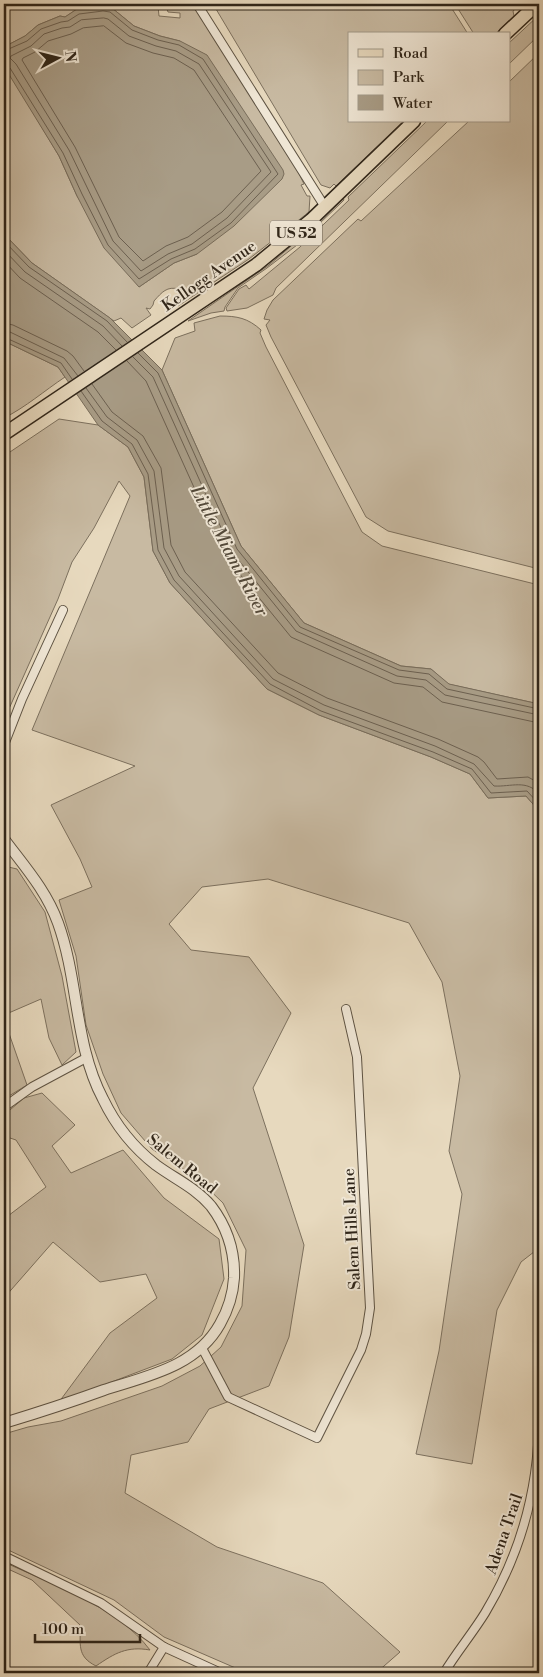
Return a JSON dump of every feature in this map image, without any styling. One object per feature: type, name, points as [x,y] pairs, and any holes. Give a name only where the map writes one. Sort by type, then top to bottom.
[{"type":"main road","points":[[507,32],[537,4]]},
{"type":"main road","name":"Kellogg Avenue","points":[[4,434],[41,411],[256,265],[325,206],[413,122]]},
{"type":"main road","points":[[4,424],[41,411]]},
{"type":"street","points":[[197,4],[325,206]]},
{"type":"street","points":[[4,745],[22,699],[63,610]]},
{"type":"street","name":"Salem Road","points":[[4,839],[45,894],[59,925],[86,1058],[102,1099],[123,1131],[156,1165],[203,1198],[212,1207],[226,1232],[234,1263],[232,1294],[224,1316],[218,1328],[202,1348],[170,1368],[4,1423]]},
{"type":"street","name":"Salem Hills Lane","points":[[202,1348],[228,1396],[317,1438],[361,1350],[366,1334],[370,1308],[357,1056],[346,1009]]},
{"type":"street","points":[[4,1107],[32,1088],[86,1058]]},
{"type":"street","name":"Adena Trail","points":[[444,1673],[494,1597],[508,1570],[519,1541],[529,1510],[535,1479],[538,1456],[539,1417]]},
{"type":"street","points":[[4,1556],[101,1603],[164,1647],[221,1673]]},
{"type":"street","points":[[148,1673],[164,1647]]},
{"type":"street","points":[[4,1671],[8,1673]]},
{"type":"green space","points":[[4,4],[150,4],[151,7],[158,6],[159,16],[180,18],[180,13],[168,12],[165,4],[194,4],[289,153],[304,184],[301,185],[307,196],[310,196],[309,212],[249,259],[178,306],[183,298],[179,289],[171,288],[165,290],[154,301],[150,309],[146,308],[151,315],[132,328],[121,318],[114,321],[32,263],[4,234],[4,64],[59,156],[77,196],[139,287],[174,263],[197,254],[180,41],[134,26],[112,8],[77,9],[65,17],[60,16],[38,25],[25,36],[4,47]]},
{"type":"green space","points":[[213,4],[449,4],[467,32],[348,32],[348,122],[403,122],[336,186],[334,184],[330,188],[321,185]]},
{"type":"green space","points":[[455,4],[521,4],[513,11],[514,16],[497,32],[473,32]]},
{"type":"green space","points":[[539,15],[539,35],[510,63],[510,42]]},
{"type":"green space","points":[[539,53],[539,569],[388,531],[366,517],[271,337],[266,325],[270,320],[264,319],[273,300],[358,219],[361,221],[468,122],[510,122],[510,81]]},
{"type":"green space","points":[[426,122],[447,122],[276,288],[273,295],[247,308],[227,311],[226,308],[239,289],[246,285],[249,289],[300,247],[349,200],[348,197]]},
{"type":"green space","points":[[343,198],[344,200],[297,245],[238,288],[224,311],[211,313],[188,321],[269,265]]},
{"type":"green space","points":[[220,316],[242,318],[261,330],[260,333],[266,347],[362,532],[382,546],[539,585],[539,704],[448,684],[431,669],[401,666],[304,623],[241,546],[162,370],[175,338],[195,331],[194,323]]},
{"type":"green space","points":[[4,341],[58,367],[65,377],[4,418],[4,379],[9,367],[4,365]]},
{"type":"green space","points":[[59,419],[98,425],[128,447],[144,477],[153,551],[170,583],[267,689],[319,715],[431,757],[470,774],[488,798],[526,796],[539,811],[539,1248],[521,1262],[497,1310],[472,1464],[416,1454],[439,1351],[462,1194],[449,1151],[460,1076],[442,982],[409,923],[268,879],[202,887],[169,924],[191,950],[249,957],[291,1013],[253,1088],[304,1245],[289,1337],[269,1386],[209,1409],[188,1442],[131,1455],[125,1493],[217,1547],[323,1583],[400,1652],[376,1673],[247,1673],[164,1637],[114,1600],[4,1548],[4,1434],[61,1421],[162,1386],[200,1366],[221,1347],[242,1306],[246,1250],[223,1203],[197,1178],[152,1149],[121,1113],[103,1074],[86,1025],[76,956],[59,900],[92,887],[80,859],[51,805],[135,766],[32,730],[130,496],[119,481],[94,528],[72,562],[58,599],[8,711],[4,712],[4,456]]},
{"type":"green space","points":[[4,866],[17,869],[45,912],[62,976],[76,1052],[62,1065],[49,1038],[41,999],[4,1015]]},
{"type":"green space","points":[[4,1019],[27,1085],[4,1099]]},
{"type":"green space","points":[[42,1093],[75,1125],[52,1146],[71,1173],[123,1150],[164,1198],[219,1239],[224,1279],[202,1335],[172,1359],[59,1402],[110,1333],[157,1298],[146,1274],[100,1282],[53,1242],[4,1298],[4,1219],[46,1187],[16,1140],[4,1136],[4,1115],[24,1098]]},
{"type":"green space","points":[[4,1562],[83,1598],[102,1609],[120,1621],[150,1650],[135,1649],[121,1652],[109,1657],[96,1666],[82,1654],[80,1625],[32,1580],[8,1569],[4,1570]]},
{"type":"water","points":[[102,6],[112,8],[134,26],[180,41],[207,55],[284,174],[282,179],[234,226],[197,254],[174,263],[139,287],[104,248],[59,156],[5,68],[4,47],[25,36],[38,25],[60,16],[65,17],[77,9]]},
{"type":"water","name":"Little Miami River","points":[[4,234],[32,263],[110,318],[162,370],[241,546],[304,623],[401,666],[431,669],[449,684],[539,704],[539,811],[526,796],[488,798],[470,774],[431,757],[319,715],[267,689],[170,583],[153,551],[144,477],[128,447],[98,425],[58,367],[4,341]]}]
